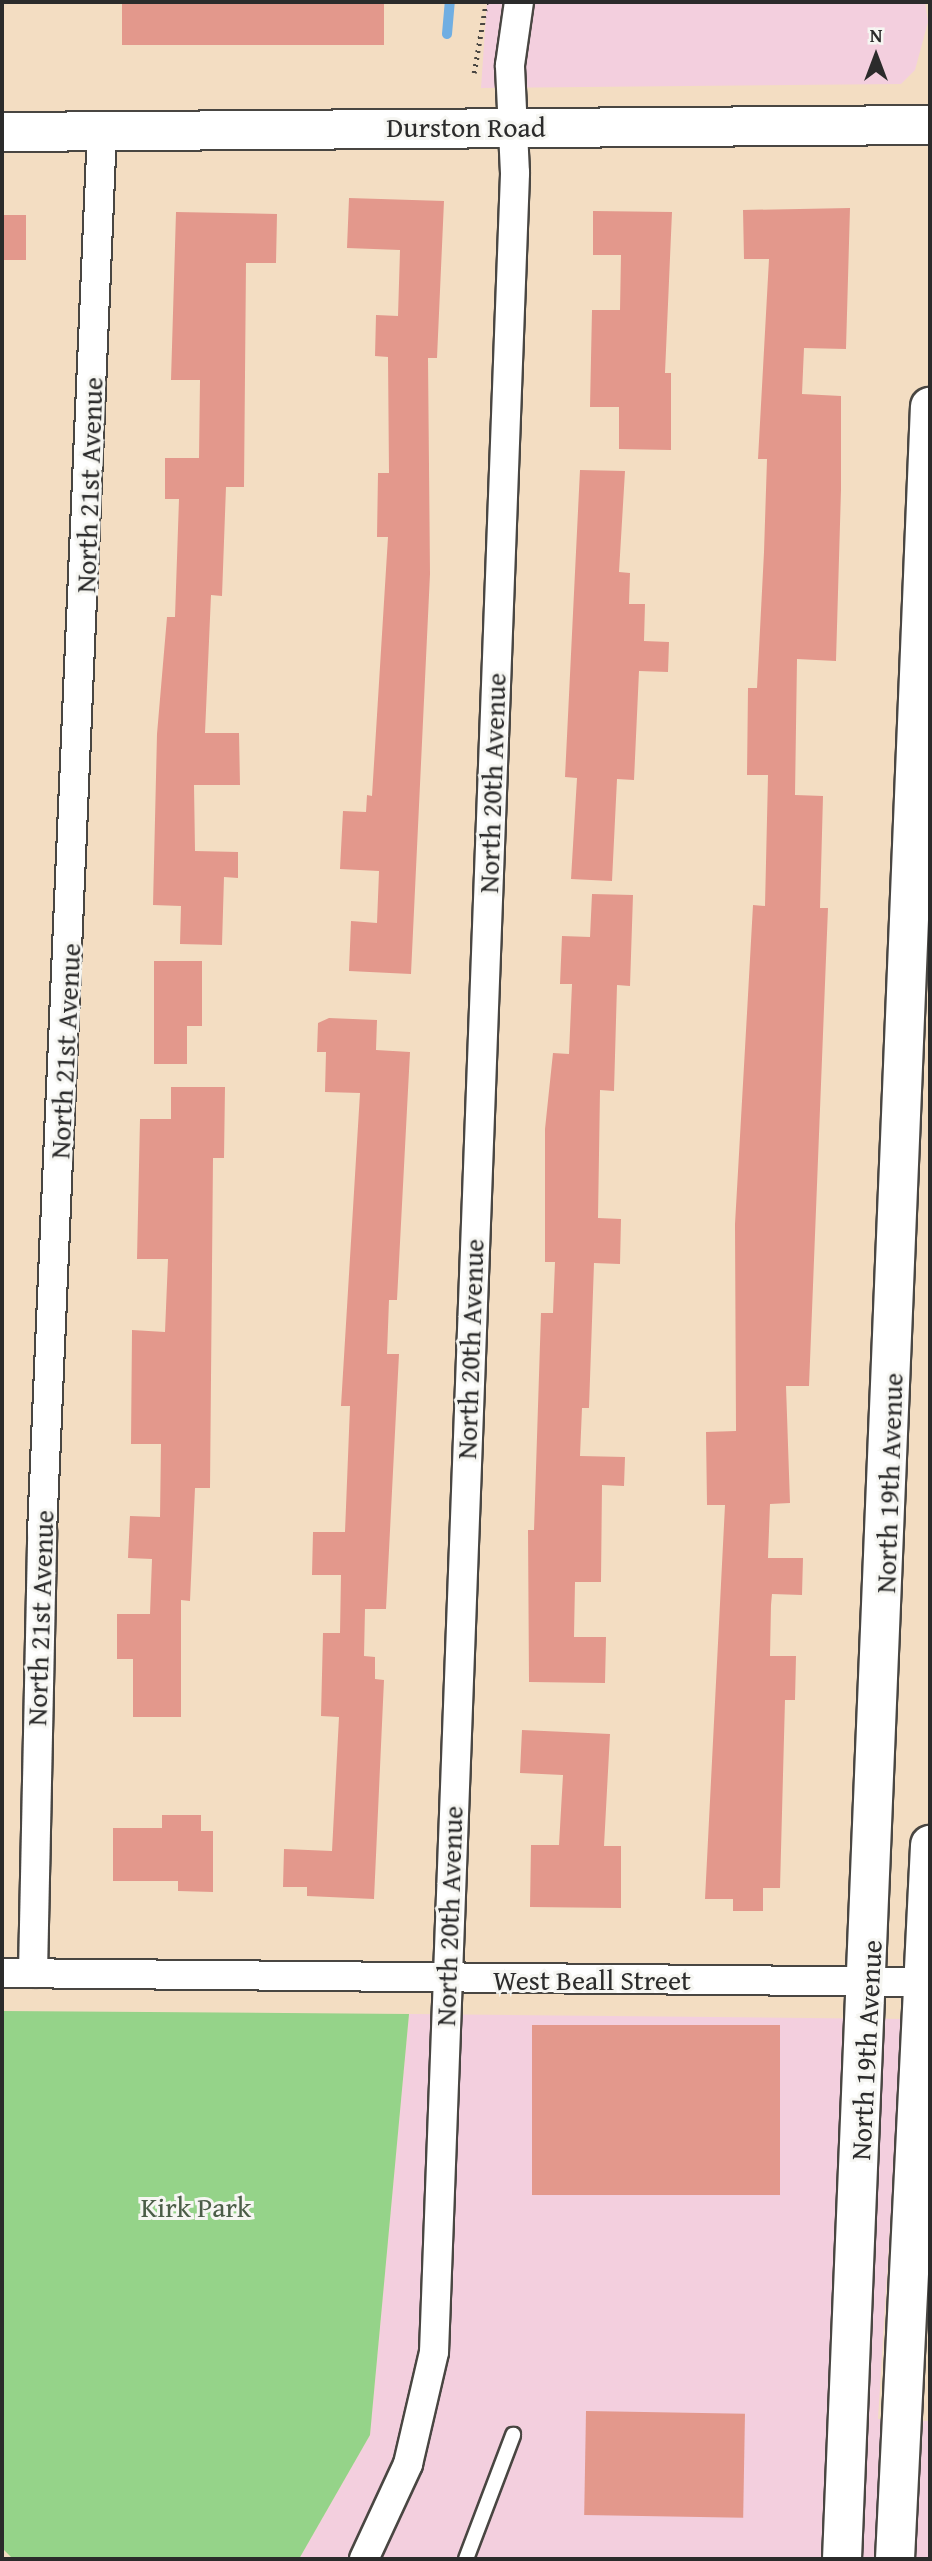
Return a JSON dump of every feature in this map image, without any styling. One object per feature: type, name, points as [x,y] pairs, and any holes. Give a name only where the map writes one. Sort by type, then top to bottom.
[{"type":"main road","name":"Durston Road","points":[[2,132],[930,125]]},
{"type":"main road","name":"North 19th Avenue","points":[[842,2559],[870,1980],[930,407]]},
{"type":"main road","name":"North 19th Avenue","points":[[895,2559],[927,1982],[930,1845]]},
{"type":"street","name":"North 20th Avenue","points":[[364,2559],[408,2464],[434,2352],[516,127],[510,65],[519,2]]},
{"type":"street","name":"North 21st Avenue","points":[[33,1973],[43,1519],[102,130]]},
{"type":"street","name":"West Beall Street","points":[[2,1973],[446,1981],[927,1982]]},
{"type":"lane","points":[[466,2559],[513,2435]]},
{"type":"path","points":[[474,73],[486,2]]},
{"type":"shaded area","points":[[487,2],[925,2],[928,22],[915,70],[901,84],[481,88]]},
{"type":"shaded area","points":[[409,2014],[903,2019],[878,2419],[930,2421],[930,2559],[299,2559],[370,2435]]},
{"type":"green space","name":"Kirk Park","points":[[2,2011],[409,2014],[370,2435],[299,2559],[13,2559],[2,2548]]},
{"type":"building","points":[[122,2],[384,2],[384,45],[122,45]]},
{"type":"building","points":[[349,198],[444,201],[437,358],[428,358],[430,574],[411,974],[349,971],[351,921],[377,923],[379,871],[340,869],[343,811],[366,812],[367,795],[372,796],[388,537],[377,537],[378,473],[389,473],[388,357],[375,356],[376,315],[398,316],[400,250],[347,248]]},
{"type":"building","points":[[850,208],[846,349],[804,348],[802,394],[841,396],[841,490],[836,661],[797,659],[795,795],[823,796],[820,908],[828,908],[809,1386],[786,1386],[790,1503],[770,1504],[768,1558],[803,1558],[802,1595],[772,1594],[771,1605],[770,1656],[796,1656],[795,1700],[785,1700],[780,1888],[763,1888],[763,1911],[733,1911],[733,1899],[705,1899],[725,1505],[707,1505],[706,1432],[736,1431],[735,1224],[753,905],[765,906],[768,775],[747,775],[748,688],[757,688],[764,552],[767,459],[758,459],[769,259],[744,259],[743,210]]},
{"type":"building","points":[[593,211],[672,212],[665,373],[671,373],[671,450],[619,449],[619,407],[590,407],[592,310],[620,310],[621,255],[593,255]]},
{"type":"building","points":[[176,212],[277,214],[276,263],[246,263],[244,487],[226,487],[222,596],[211,595],[205,733],[239,733],[240,785],[194,785],[195,851],[238,852],[238,878],[224,877],[222,945],[180,944],[181,906],[153,905],[157,734],[167,617],[175,617],[179,499],[165,499],[165,458],[199,458],[200,380],[171,380]]},
{"type":"building","points":[[2,215],[26,215],[26,260],[2,260]]},
{"type":"building","points":[[580,470],[625,471],[619,572],[630,573],[629,604],[645,604],[644,641],[669,642],[668,672],[639,671],[634,780],[617,779],[612,881],[571,879],[577,778],[565,777]]},
{"type":"building","points":[[592,894],[633,895],[630,986],[617,985],[614,1091],[600,1090],[598,1218],[621,1219],[620,1264],[594,1263],[589,1408],[582,1408],[580,1456],[625,1457],[624,1486],[602,1485],[601,1582],[575,1582],[574,1637],[606,1637],[605,1683],[529,1682],[528,1530],[534,1530],[541,1313],[553,1313],[555,1262],[545,1262],[545,1129],[553,1053],[569,1054],[572,984],[560,984],[562,936],[590,937]]},
{"type":"building","points":[[154,961],[202,961],[202,1026],[187,1026],[187,1064],[154,1064]]},
{"type":"building","points":[[329,1018],[377,1020],[376,1050],[410,1052],[397,1300],[389,1300],[387,1354],[399,1354],[386,1609],[365,1609],[364,1656],[375,1657],[375,1679],[384,1680],[374,1899],[307,1896],[307,1887],[283,1887],[284,1849],[332,1851],[339,1717],[321,1716],[323,1633],[340,1633],[341,1575],[312,1575],[313,1532],[345,1532],[350,1406],[341,1406],[360,1093],[325,1092],[326,1052],[317,1052],[318,1023]]},
{"type":"building","points":[[171,1087],[225,1087],[224,1158],[213,1158],[210,1488],[195,1488],[190,1601],[181,1600],[181,1717],[133,1717],[133,1659],[117,1659],[117,1614],[150,1614],[152,1559],[128,1558],[130,1516],[160,1517],[161,1444],[131,1444],[132,1330],[165,1332],[168,1259],[137,1259],[140,1119],[171,1119]]},
{"type":"building","points":[[522,1730],[610,1734],[604,1846],[621,1846],[621,1908],[530,1907],[531,1845],[559,1845],[563,1775],[520,1773]]},
{"type":"building","points":[[162,1815],[201,1815],[201,1831],[213,1831],[213,1892],[178,1891],[178,1881],[113,1881],[113,1828],[162,1828]]},
{"type":"building","points":[[532,2025],[780,2025],[780,2195],[532,2195]]},
{"type":"building","points":[[586,2411],[745,2414],[743,2518],[584,2515]]},
{"type":"waterway","points":[[447,34],[450,2]]}]
